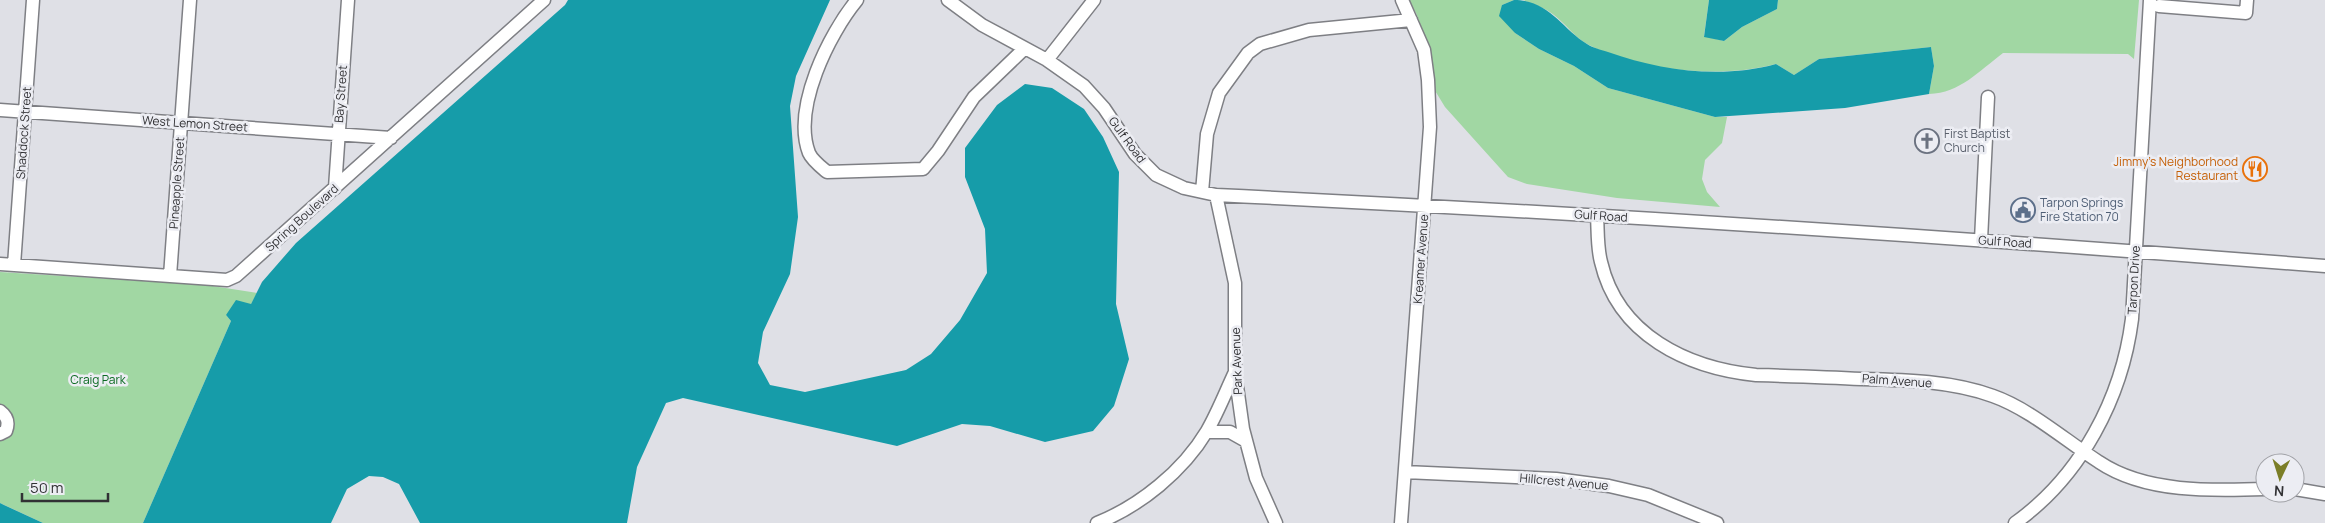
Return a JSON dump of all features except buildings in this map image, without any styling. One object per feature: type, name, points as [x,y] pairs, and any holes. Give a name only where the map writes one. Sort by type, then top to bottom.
[{"type":"street","name":"Shaddock Street","points":[[14,265],[33,0]]},
{"type":"street","name":"Pineapple Street","points":[[170,276],[190,0]]},
{"type":"street","name":"Bay Street","points":[[335,188],[348,0]]},
{"type":"street","name":"Spring Boulevard","points":[[0,264],[227,280],[236,276],[544,0]]},
{"type":"street","points":[[857,0],[846,12],[832,38],[814,77],[808,104],[805,130],[810,154],[820,166],[832,173],[923,169],[938,151],[974,97],[1024,50]]},
{"type":"street","name":"Gulf Road","points":[[948,0],[982,25],[1072,75],[1096,98],[1135,154],[1156,175],[1176,186],[1216,195],[1425,205],[1981,240],[2325,266]]},
{"type":"street","points":[[1046,60],[1094,0]]},
{"type":"street","name":"Kreamer Avenue","points":[[1401,523],[1430,127],[1428,80],[1424,50],[1402,0]]},
{"type":"street","points":[[2154,3],[2246,13],[2247,0]]},
{"type":"street","name":"Tarpon Drive","points":[[2015,523],[2045,497],[2083,451],[2108,409],[2124,362],[2132,319],[2154,3]]},
{"type":"street","points":[[1202,192],[1207,134],[1219,93],[1248,53],[1260,44],[1309,30],[1411,20]]},
{"type":"street","points":[[1981,240],[1988,98]]},
{"type":"street","name":"West Lemon Street","points":[[0,110],[390,138]]},
{"type":"street","name":"Park Avenue","points":[[1216,195],[1235,283],[1235,372],[1246,441],[1258,484],[1276,523]]},
{"type":"street","name":"Palm Avenue","points":[[1598,216],[1598,246],[1601,263],[1610,287],[1621,308],[1643,332],[1671,352],[1689,360],[1735,373],[1895,380],[1953,385],[1995,396],[2020,409],[2114,470],[2162,484],[2218,490],[2255,489]]},
{"type":"street","points":[[1097,523],[1132,505],[1151,492],[1180,464],[1207,432],[1235,372]]},
{"type":"street","points":[[0,411],[5,415],[8,426],[6,431],[0,434]]},
{"type":"street","points":[[1207,432],[1230,432],[1246,441]]},
{"type":"street","name":"Hillcrest Avenue","points":[[1405,472],[1556,479],[1609,486],[1648,495],[1717,523]]},
{"type":"street","points":[[2305,491],[2325,494]]},
{"type":"green space","points":[[1409,0],[1514,0],[1502,5],[1515,33],[1539,49],[1574,66],[1608,88],[1715,117],[1727,117],[1722,143],[1705,160],[1702,179],[1707,192],[1720,207],[1617,198],[1527,184],[1508,177],[1445,107],[1434,89],[1429,47]]},
{"type":"green space","points":[[1523,0],[1709,0],[1704,36],[1724,41],[1742,27],[1777,9],[1778,0],[2139,0],[2134,59],[2128,54],[2003,53],[1960,85],[1940,93],[1929,94],[1934,66],[1931,47],[1819,59],[1794,75],[1776,64],[1754,69],[1730,71],[1681,70],[1632,61],[1589,45],[1551,13]]},
{"type":"green space","name":"Craig Park","points":[[0,272],[206,285],[257,293],[251,304],[226,315],[231,321],[143,523],[43,523],[0,503]]},
{"type":"water","points":[[568,0],[830,0],[796,76],[790,106],[798,217],[790,274],[763,332],[758,363],[770,385],[805,392],[906,370],[931,354],[960,320],[987,273],[985,229],[965,177],[965,148],[997,105],[1025,84],[1052,88],[1084,109],[1103,137],[1119,172],[1116,304],[1129,359],[1114,406],[1093,431],[1045,442],[990,426],[962,424],[897,446],[683,398],[666,403],[637,467],[627,523],[420,523],[399,484],[383,477],[369,476],[347,489],[331,523],[143,523],[231,321],[226,315],[236,300],[251,304],[262,282],[296,243],[565,5]]},
{"type":"water","points":[[1514,0],[1526,1],[1546,10],[1578,38],[1595,48],[1649,64],[1692,71],[1734,71],[1776,64],[1794,75],[1819,59],[1931,47],[1934,66],[1929,94],[1845,108],[1715,117],[1608,88],[1574,66],[1539,49],[1515,33],[1499,16],[1502,5]]},
{"type":"water","points":[[1709,0],[1778,0],[1777,9],[1742,27],[1724,41],[1704,37]]},
{"type":"water","points":[[0,503],[4,505],[43,523],[0,523]]},
{"type":"place","name":"First Baptist Church","points":[[1927,141]]},
{"type":"place","name":"Jimmy's Neighborhood Restaurant","points":[[2255,169]]},
{"type":"place","name":"Tarpon Springs Fire Station 70","points":[[2023,210]]}]
